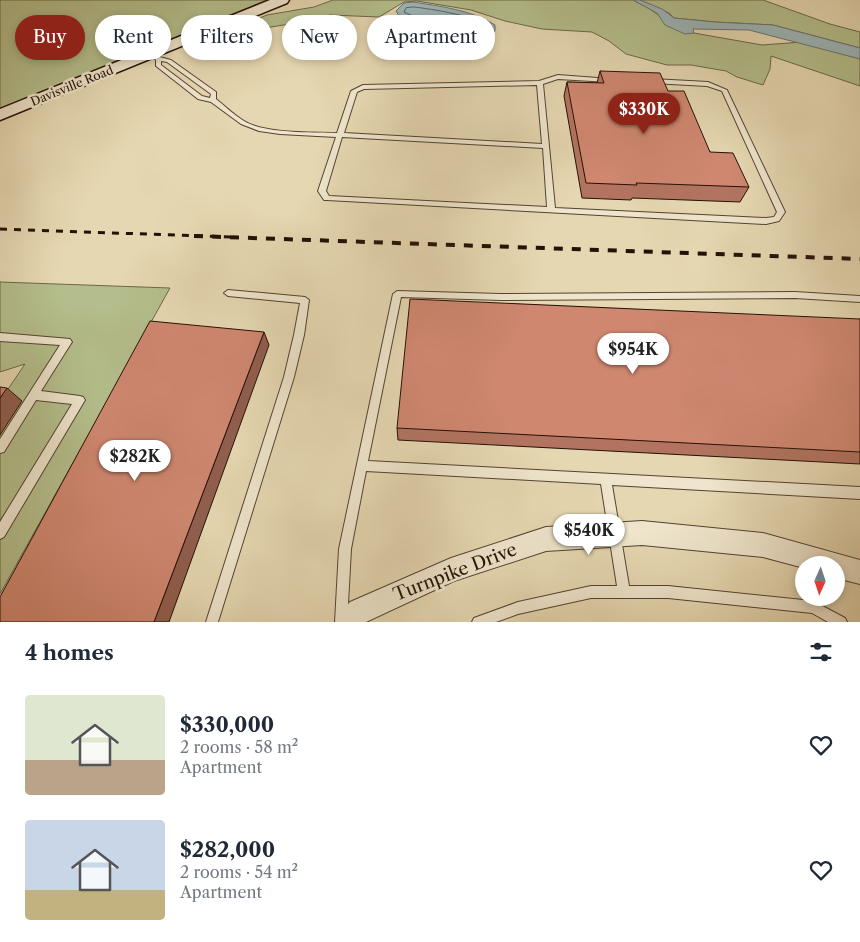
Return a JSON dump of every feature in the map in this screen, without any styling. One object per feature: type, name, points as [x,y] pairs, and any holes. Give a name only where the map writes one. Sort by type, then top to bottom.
[{"type":"street","name":"Davisville Road","points":[[171,49],[276,3]]},
{"type":"street","name":"Davisville Road","points":[[0,115],[144,60]]},
{"type":"street","name":"Turnpike Drive","points":[[349,622],[359,611],[451,570],[546,539],[642,533],[763,545],[803,556]]},
{"type":"street","name":"Turnpike Drive","points":[[845,568],[860,572]]},
{"type":"lane","points":[[156,60],[158,65],[200,98],[212,100],[243,123],[259,129],[340,136],[546,146]]},
{"type":"lane","points":[[169,60],[214,93],[212,100]]},
{"type":"lane","points":[[618,80],[558,77],[540,83],[363,87],[354,91],[322,191],[327,198],[766,221],[776,219],[781,212],[724,90],[708,84],[648,81]]},
{"type":"lane","points":[[540,83],[551,210]]},
{"type":"lane","points":[[212,622],[289,377],[305,300],[228,293]]},
{"type":"lane","points":[[341,622],[345,549],[397,294],[501,297],[795,295],[860,299]]},
{"type":"lane","points":[[0,337],[67,342],[0,448]]},
{"type":"lane","points":[[0,533],[80,400],[34,395]]},
{"type":"lane","points":[[361,466],[860,493]]},
{"type":"lane","points":[[606,479],[624,592]]},
{"type":"lane","points":[[478,622],[518,608],[591,592],[668,592],[813,607],[841,622]]},
{"type":"green space","points":[[0,0],[271,0],[234,15],[181,15],[181,37],[171,41],[171,15],[95,15],[95,60],[125,60],[0,111]]},
{"type":"green space","points":[[333,0],[633,0],[677,29],[688,33],[762,45],[802,42],[860,59],[860,86],[771,56],[770,69],[763,85],[737,77],[726,71],[691,65],[667,65],[626,54],[609,41],[592,32],[542,29],[505,21],[495,18],[495,15],[486,15],[471,10],[417,1],[404,2],[382,15],[367,15],[367,17],[282,15],[282,25],[272,27],[272,15],[267,15],[314,7]]},
{"type":"green space","points":[[640,0],[763,0],[830,24],[860,32],[860,48],[773,25],[674,18],[669,13]]},
{"type":"green space","points":[[0,282],[170,288],[0,594],[0,401],[25,364],[0,372]]},
{"type":"water","points":[[633,0],[640,0],[662,9],[674,18],[773,25],[860,48],[860,59],[749,30],[693,29],[694,33],[685,34],[665,25],[657,13]]},
{"type":"water","points":[[413,2],[434,5],[473,15],[398,15],[396,11],[404,3]]},
{"type":"building","points":[[600,71],[660,73],[668,91],[684,91],[710,152],[733,153],[749,187],[586,183],[567,82],[604,83]]},
{"type":"building","points":[[410,299],[860,319],[860,452],[397,428]]},
{"type":"building","points":[[150,321],[264,332],[154,622],[0,622],[0,597]]},
{"type":"building","points":[[0,387],[7,388],[0,398]]},
{"type":"railway","points":[[0,229],[230,237]]},
{"type":"railway","points":[[194,236],[860,259]]}]
